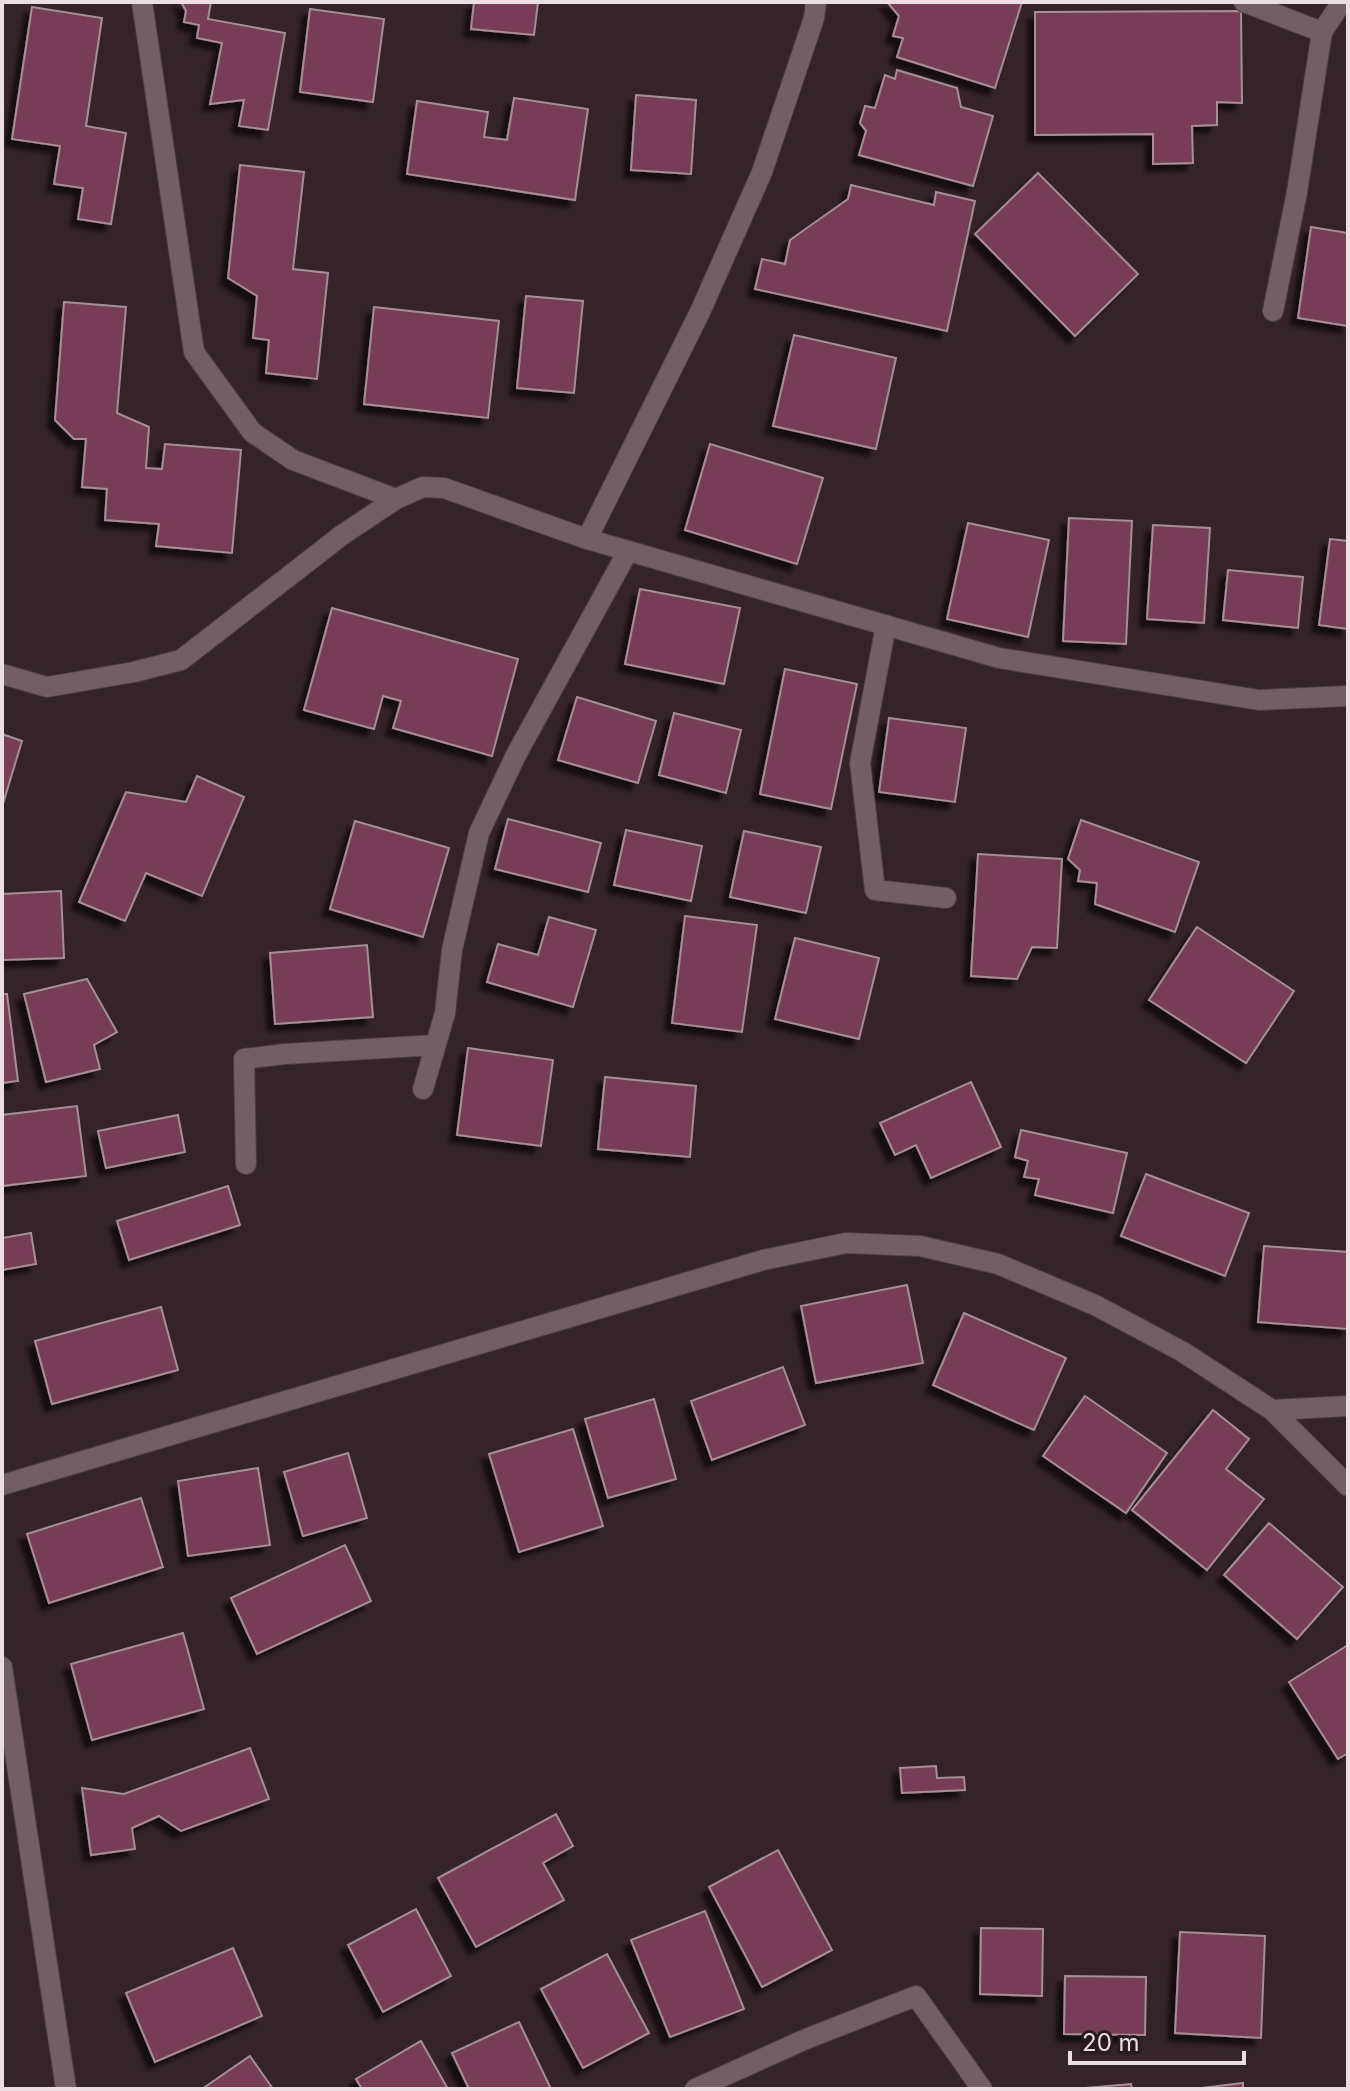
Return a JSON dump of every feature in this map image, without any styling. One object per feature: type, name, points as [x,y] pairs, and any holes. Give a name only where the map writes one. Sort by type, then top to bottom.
[{"type":"street","points":[[142,2],[194,352],[252,432],[293,460],[396,499]]},
{"type":"street","points":[[587,539],[700,312],[762,172],[814,18],[816,2]]},
{"type":"street","points":[[1244,2],[1322,32]]},
{"type":"street","points":[[1273,311],[1297,192],[1322,32],[1342,2]]},
{"type":"street","points":[[2,674],[47,687],[134,672],[181,660],[342,535],[396,499],[423,487],[444,488],[587,539],[999,658],[1259,700],[1348,696]]},
{"type":"street","points":[[423,1089],[445,1013],[452,950],[479,833],[516,755],[628,551]]},
{"type":"street","points":[[886,625],[860,763],[875,890],[946,898]]},
{"type":"street","points":[[246,1164],[244,1059],[435,1045]]},
{"type":"street","points":[[2,1485],[763,1260],[846,1243],[920,1246],[998,1264],[1095,1305],[1170,1345],[1272,1410],[1348,1486]]},
{"type":"street","points":[[1272,1410],[1348,1406]]},
{"type":"street","points":[[2,1667],[66,2089]]},
{"type":"street","points":[[695,2089],[806,2039],[916,1996],[982,2089]]},
{"type":"building","points":[[181,2],[211,2],[208,19],[285,33],[268,130],[239,126],[244,100],[210,104],[222,43],[197,38],[199,25],[184,22],[186,11]]},
{"type":"building","points":[[474,2],[538,2],[534,35],[471,29]]},
{"type":"building","points":[[887,2],[1022,2],[995,88],[897,57],[903,38],[893,36],[899,16]]},
{"type":"building","points":[[32,7],[102,18],[86,126],[126,133],[111,224],[78,219],[83,188],[54,184],[60,146],[12,139]]},
{"type":"building","points":[[310,9],[384,19],[373,102],[300,92]]},
{"type":"building","points":[[1241,11],[1242,103],[1217,102],[1217,125],[1192,126],[1193,163],[1153,164],[1153,134],[1035,135],[1035,12]]},
{"type":"building","points":[[897,70],[957,88],[961,107],[993,116],[973,186],[859,155],[866,131],[860,123],[865,106],[875,108],[885,75],[895,79]]},
{"type":"building","points":[[636,95],[696,100],[691,174],[631,170]]},
{"type":"building","points":[[514,98],[588,109],[575,200],[407,174],[417,101],[488,112],[484,137],[507,140]]},
{"type":"building","points":[[240,165],[304,172],[293,269],[328,273],[317,379],[266,373],[269,340],[253,338],[257,296],[228,278]]},
{"type":"building","points":[[1038,173],[1138,274],[1075,336],[975,234]]},
{"type":"building","points":[[851,185],[934,205],[936,192],[975,201],[947,331],[755,289],[762,259],[785,264],[790,240],[848,199]]},
{"type":"building","points":[[1311,227],[1348,233],[1348,326],[1298,318]]},
{"type":"building","points":[[526,296],[583,301],[574,393],[517,388]]},
{"type":"building","points":[[64,302],[126,307],[117,413],[149,427],[146,468],[162,469],[165,444],[241,450],[232,553],[156,546],[159,524],[105,520],[107,489],[82,487],[86,439],[74,439],[55,420]]},
{"type":"building","points":[[374,307],[499,321],[488,418],[364,404]]},
{"type":"building","points":[[794,335],[896,358],[876,449],[773,426]]},
{"type":"building","points":[[710,444],[823,478],[797,564],[685,530]]},
{"type":"building","points":[[1069,518],[1132,521],[1126,644],[1063,641]]},
{"type":"building","points":[[968,523],[1049,540],[1028,637],[947,619]]},
{"type":"building","points":[[1153,525],[1210,528],[1204,623],[1147,619]]},
{"type":"building","points":[[1330,539],[1348,541],[1348,629],[1319,625]]},
{"type":"building","points":[[1228,570],[1303,577],[1298,628],[1223,620]]},
{"type":"building","points":[[640,589],[740,608],[724,684],[625,664]]},
{"type":"building","points":[[332,608],[518,659],[492,756],[393,728],[401,701],[383,696],[374,729],[304,710]]},
{"type":"building","points":[[785,669],[857,684],[831,809],[760,794]]},
{"type":"building","points":[[577,697],[656,721],[638,783],[558,760]]},
{"type":"building","points":[[674,713],[741,730],[726,793],[659,775]]},
{"type":"building","points":[[889,718],[966,728],[955,802],[879,792]]},
{"type":"building","points":[[2,734],[22,741],[2,807]]},
{"type":"building","points":[[197,776],[244,797],[202,896],[146,873],[125,921],[79,902],[126,792],[186,802]]},
{"type":"building","points":[[508,819],[601,843],[588,892],[495,869]]},
{"type":"building","points":[[1081,820],[1199,862],[1175,932],[1095,904],[1097,883],[1078,881],[1080,870],[1068,859]]},
{"type":"building","points":[[355,821],[449,848],[423,937],[330,909]]},
{"type":"building","points":[[626,830],[702,846],[691,901],[614,885]]},
{"type":"building","points":[[744,831],[821,847],[806,913],[730,897]]},
{"type":"building","points":[[978,854],[1062,859],[1057,948],[1032,947],[1017,979],[971,976]]},
{"type":"building","points":[[61,891],[64,958],[2,960],[2,894]]},
{"type":"building","points":[[685,916],[757,925],[742,1032],[672,1023]]},
{"type":"building","points":[[549,917],[596,930],[573,1007],[487,982],[498,944],[538,955]]},
{"type":"building","points":[[1197,927],[1294,991],[1246,1063],[1149,1000]]},
{"type":"building","points":[[795,938],[879,958],[859,1039],[775,1019]]},
{"type":"building","points":[[367,945],[373,1017],[275,1024],[270,953]]},
{"type":"building","points":[[87,979],[117,1032],[94,1045],[100,1069],[46,1082],[24,994]]},
{"type":"building","points":[[2,994],[7,994],[18,1081],[2,1083]]},
{"type":"building","points":[[468,1048],[553,1060],[541,1146],[457,1135]]},
{"type":"building","points":[[605,1077],[696,1086],[690,1157],[598,1149]]},
{"type":"building","points":[[971,1082],[1001,1147],[931,1178],[916,1145],[895,1155],[880,1123]]},
{"type":"building","points":[[77,1106],[86,1176],[2,1186],[2,1115]]},
{"type":"building","points":[[178,1115],[185,1152],[106,1168],[98,1131]]},
{"type":"building","points":[[1021,1130],[1127,1153],[1113,1213],[1035,1195],[1039,1179],[1024,1177],[1028,1161],[1015,1157]]},
{"type":"building","points":[[1146,1174],[1249,1213],[1225,1276],[1121,1236]]},
{"type":"building","points":[[228,1186],[240,1225],[129,1260],[117,1221]]},
{"type":"building","points":[[31,1233],[36,1264],[2,1270],[2,1238]]},
{"type":"building","points":[[1264,1246],[1348,1252],[1348,1329],[1258,1322]]},
{"type":"building","points":[[907,1285],[923,1363],[816,1383],[801,1306]]},
{"type":"building","points":[[161,1307],[178,1370],[52,1404],[35,1341]]},
{"type":"building","points":[[964,1313],[1066,1358],[1034,1430],[933,1385]]},
{"type":"building","points":[[783,1367],[805,1425],[712,1460],[691,1401]]},
{"type":"building","points":[[1085,1396],[1167,1453],[1126,1513],[1043,1456]]},
{"type":"building","points":[[654,1399],[676,1479],[608,1498],[585,1419]]},
{"type":"building","points":[[1213,1410],[1249,1439],[1226,1469],[1264,1499],[1207,1570],[1132,1510]]},
{"type":"building","points":[[573,1429],[603,1526],[519,1552],[489,1454]]},
{"type":"building","points":[[348,1453],[367,1518],[303,1536],[284,1472]]},
{"type":"building","points":[[258,1468],[270,1545],[188,1556],[178,1481]]},
{"type":"building","points":[[141,1498],[163,1567],[49,1603],[27,1534]]},
{"type":"building","points":[[1269,1523],[1343,1587],[1297,1639],[1224,1575]]},
{"type":"building","points":[[345,1545],[371,1601],[257,1654],[231,1598]]},
{"type":"building","points":[[183,1633],[204,1709],[92,1740],[71,1664]]},
{"type":"building","points":[[1348,1645],[1348,1753],[1338,1759],[1289,1682]]},
{"type":"building","points":[[250,1748],[269,1799],[181,1831],[159,1816],[132,1828],[135,1849],[91,1855],[82,1788],[124,1794]]},
{"type":"building","points":[[936,1766],[937,1778],[964,1777],[965,1790],[902,1793],[900,1768]]},
{"type":"building","points":[[556,1814],[573,1846],[543,1863],[564,1900],[476,1947],[438,1878]]},
{"type":"building","points":[[778,1850],[832,1950],[762,1987],[709,1887]]},
{"type":"building","points":[[416,1909],[451,1976],[383,2012],[348,1945]]},
{"type":"building","points":[[705,1911],[744,2009],[670,2037],[631,1940]]},
{"type":"building","points":[[981,1928],[1043,1929],[1042,1996],[980,1994]]},
{"type":"building","points":[[1180,1932],[1265,1936],[1261,2038],[1175,2033]]},
{"type":"building","points":[[233,1948],[262,2016],[155,2062],[126,1993]]},
{"type":"building","points":[[607,1954],[649,2033],[583,2068],[541,1989]]},
{"type":"building","points":[[1065,1976],[1146,1977],[1145,2035],[1064,2034]]},
{"type":"building","points":[[519,2022],[551,2089],[469,2089],[452,2053]]},
{"type":"building","points":[[421,2041],[448,2089],[362,2089],[356,2079]]},
{"type":"building","points":[[250,2056],[273,2089],[202,2089]]},
{"type":"building","points":[[1243,2083],[1243,2089],[1194,2089]]},
{"type":"building","points":[[1131,2084],[1132,2089],[1073,2089]]}]
